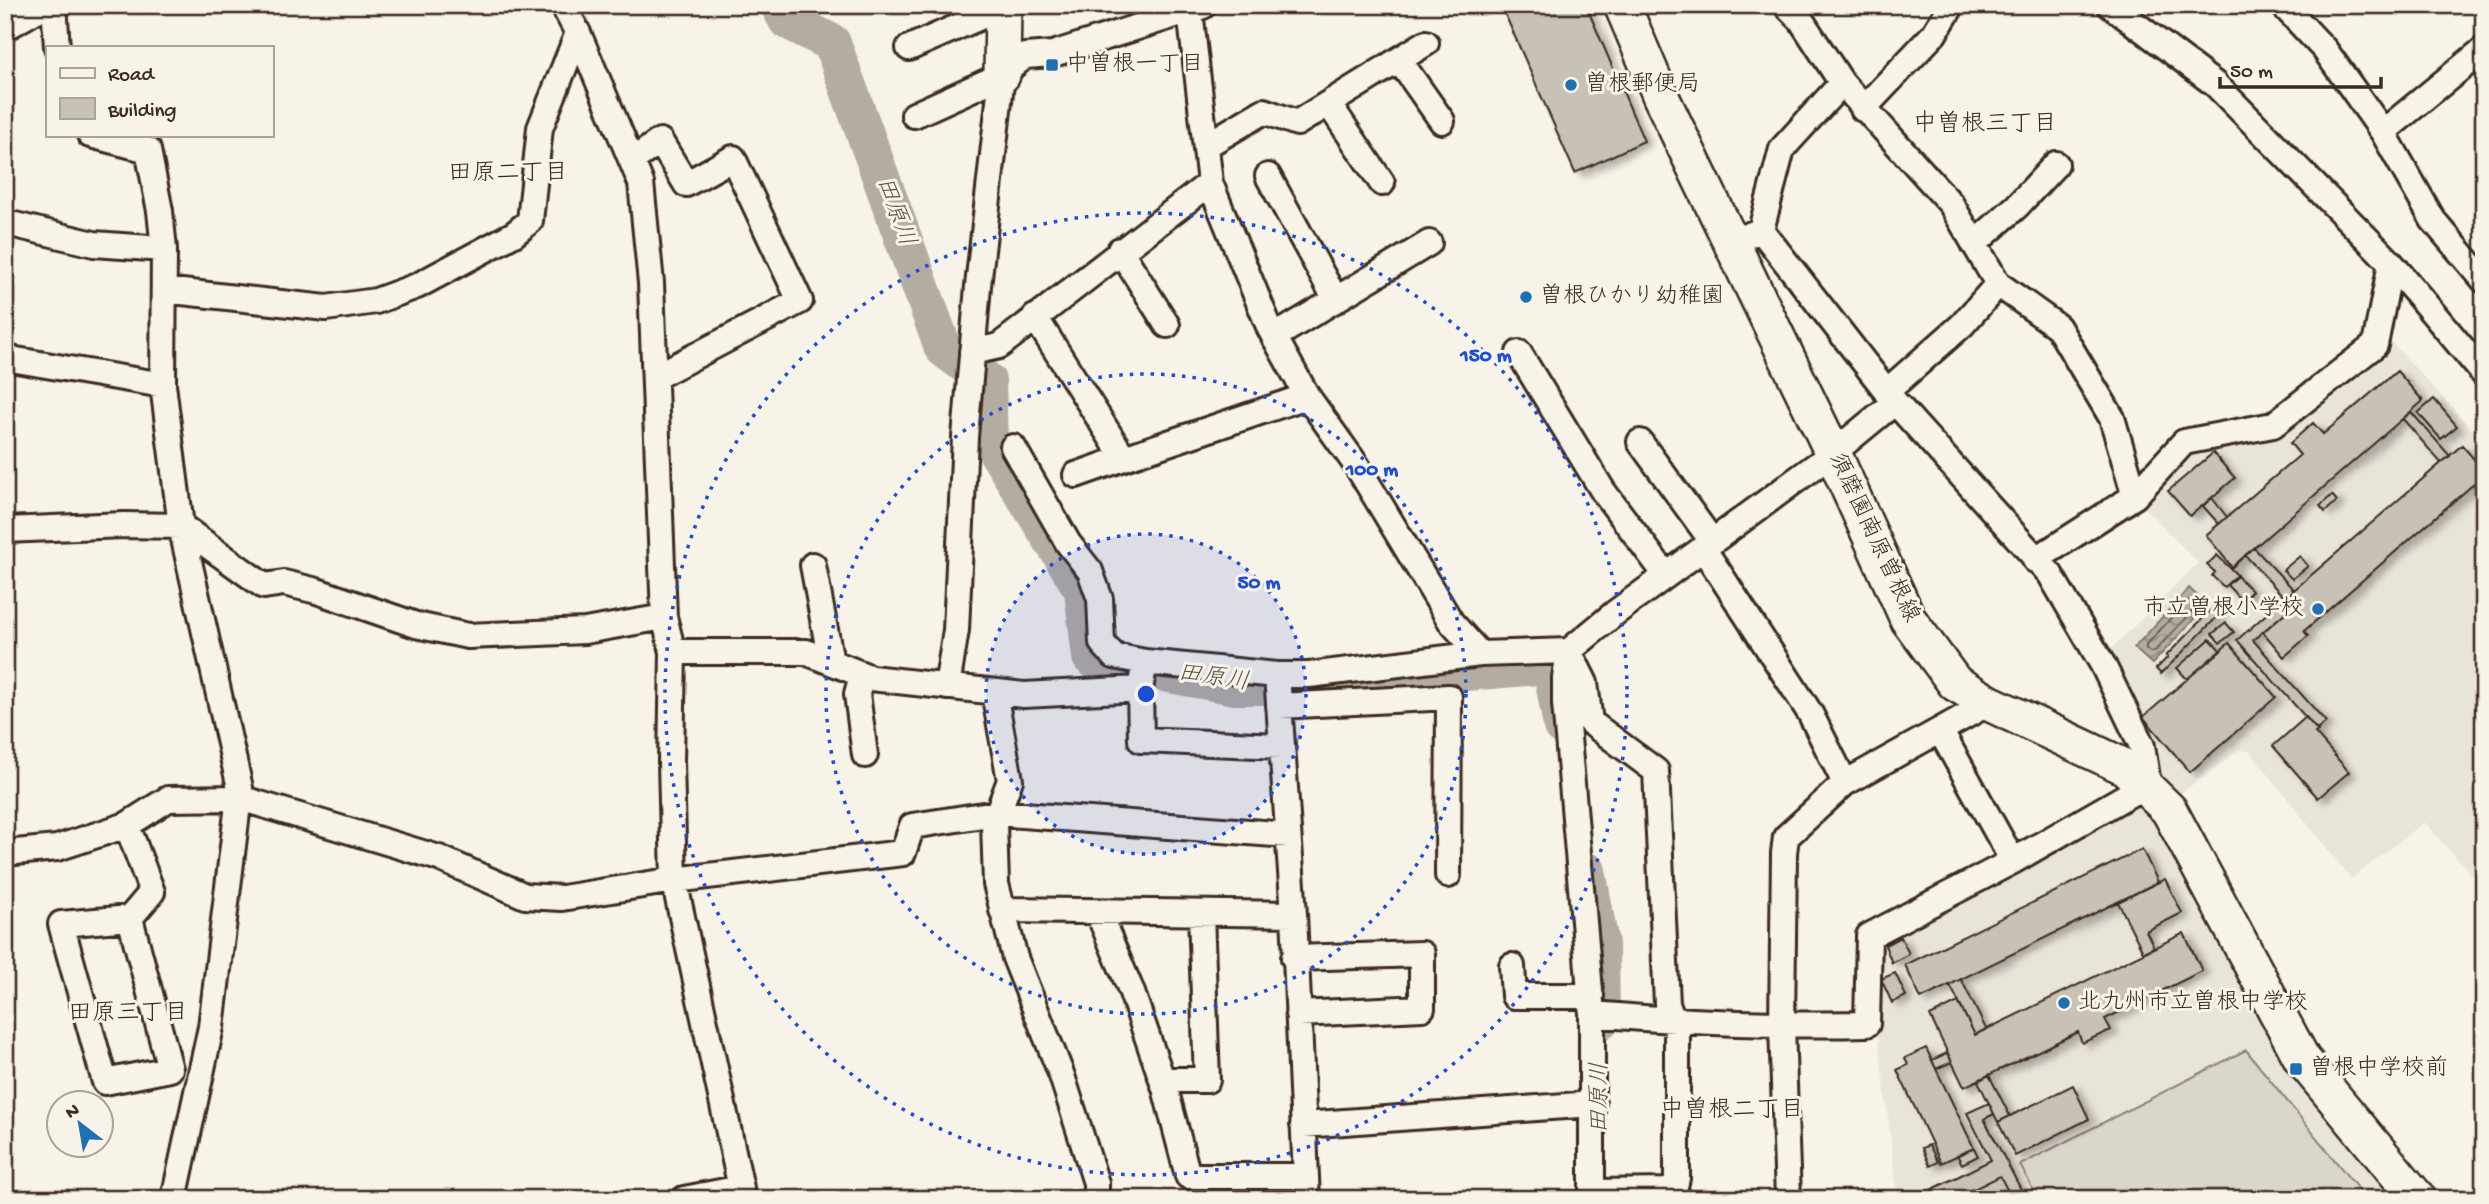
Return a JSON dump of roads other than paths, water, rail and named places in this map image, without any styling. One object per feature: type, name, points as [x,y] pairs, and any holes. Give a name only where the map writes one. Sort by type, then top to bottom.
[{"type":"main road","name":"須磨園南原曽根線","points":[[1622,5],[1661,97],[1745,237],[1833,453],[1908,619],[1955,683],[1989,703],[2124,767],[2169,810],[2302,1059],[2418,1199]]},
{"type":"main road","points":[[1002,75],[1003,6]]},
{"type":"street","points":[[5,28],[45,5]]},
{"type":"street","points":[[54,5],[57,46]]},
{"type":"street","points":[[563,5],[578,33],[642,183],[651,283],[664,617],[673,652],[671,762],[674,880],[741,1194],[684,1199]]},
{"type":"street","points":[[1786,5],[1801,20],[1863,108],[1951,204],[1998,284],[2058,327],[2112,418],[2135,496]]},
{"type":"street","points":[[1863,108],[1934,34],[1952,5]]},
{"type":"street","points":[[2110,5],[2216,85],[2391,263],[2484,374]]},
{"type":"street","points":[[2283,5],[2325,50],[2383,132],[2433,220],[2484,280]]},
{"type":"street","points":[[909,48],[1003,6]]},
{"type":"street","points":[[914,115],[1002,75],[1025,56],[1053,54],[1197,8],[1210,183],[1274,337],[1307,396],[1357,466],[1451,622],[1480,654]]},
{"type":"street","points":[[164,289],[326,308],[376,300],[417,286],[514,234],[530,221],[540,128],[578,33]]},
{"type":"street","points":[[1207,145],[1265,111],[1297,123],[1426,43]]},
{"type":"street","points":[[2383,132],[2484,49]]},
{"type":"street","points":[[1399,60],[1442,121]]},
{"type":"street","points":[[947,687],[956,630],[965,437],[972,352],[1002,75]]},
{"type":"street","points":[[1512,966],[1514,996],[1592,1005],[1673,1021],[1782,1026],[1867,1024],[1869,936],[2013,861],[2135,791],[2148,790],[2142,747],[2109,677],[2050,574],[1745,237],[1782,149],[1843,83]]},
{"type":"street","points":[[1329,104],[1382,183]]},
{"type":"street","points":[[94,136],[148,150],[160,211],[164,249],[163,385],[181,526],[237,775],[240,799],[211,1027],[174,1199]]},
{"type":"street","points":[[633,160],[660,141],[686,184],[733,158],[800,301],[655,376]]},
{"type":"street","points":[[1974,244],[2017,206],[2056,164]]},
{"type":"street","points":[[1268,176],[1336,300]]},
{"type":"street","points":[[972,352],[999,346],[1210,183]]},
{"type":"street","points":[[5,225],[94,244],[164,249]]},
{"type":"street","points":[[1274,337],[1429,243]]},
{"type":"street","points":[[1120,250],[1167,325]]},
{"type":"street","points":[[2035,560],[2135,496],[2185,443],[2273,425],[2375,345],[2391,263]]},
{"type":"street","points":[[1013,447],[1068,543],[1090,571],[1100,599],[1102,643],[1114,656],[1145,662],[1277,675],[1309,675],[1480,654],[1569,651],[1666,575],[1833,453],[1962,325],[1998,284]]},
{"type":"street","points":[[1035,317],[1124,458]]},
{"type":"street","points":[[1519,353],[1603,491],[1666,575]]},
{"type":"street","points":[[5,358],[163,385]]},
{"type":"street","points":[[1076,475],[1307,396]]},
{"type":"street","points":[[1640,442],[1708,544],[1810,713],[1845,783]]},
{"type":"street","points":[[5,530],[124,525],[181,526],[264,586],[284,583],[306,588],[416,625],[468,636],[585,631],[664,617]]},
{"type":"street","points":[[813,565],[831,662]]},
{"type":"street","points":[[1569,651],[1585,683],[1590,722],[1656,771],[1667,1004],[1676,1032],[1677,1178],[1672,1195],[1592,1195],[1592,1005],[1565,703],[1569,651]]},
{"type":"street","points":[[673,652],[806,652],[871,678],[1024,695],[1140,689]]},
{"type":"street","points":[[1444,659],[1449,697],[1448,875]]},
{"type":"street","points":[[1145,662],[1140,689],[1141,740],[1282,746]]},
{"type":"street","points":[[862,675],[857,694],[865,755]]},
{"type":"street","points":[[1098,912],[1131,990],[1162,1080],[1188,1176],[1306,1187],[1294,914],[1277,675]]},
{"type":"street","points":[[994,692],[1010,779],[994,823],[996,884],[1015,958],[1062,1076],[1096,1183],[1096,1199]]},
{"type":"street","points":[[1279,706],[1449,697]]},
{"type":"street","points":[[1788,1199],[1782,1026],[1783,853],[1786,837],[1845,783],[1989,703]]},
{"type":"street","points":[[1941,732],[2013,861]]},
{"type":"street","points":[[5,853],[57,848],[127,825],[168,799],[240,799],[439,858],[525,895],[562,898],[674,880],[903,852],[912,826],[996,813],[1288,835]]},
{"type":"street","points":[[127,825],[152,892],[130,918],[61,924],[106,1082],[170,1069],[130,918]]},
{"type":"street","points":[[1002,910],[1294,914]]},
{"type":"street","points":[[1162,1080],[1207,1080],[1201,913]]},
{"type":"street","points":[[1294,958],[1422,954],[1422,1008],[1298,1014]]},
{"type":"street","points":[[1303,1125],[1593,1104]]},
{"type":"water","points":[[2189,588],[2207,605],[2152,664],[2134,648]]},
{"type":"waterway","name":"田原川","points":[[779,5],[787,20],[832,43],[943,348],[987,381],[989,439],[1083,590],[1091,657],[1107,669],[1137,668],[1235,686],[1297,686],[1551,665],[1562,726]]},
{"type":"waterway","name":"田原川","points":[[1587,871],[1600,944],[1601,1020]]},
{"type":"place","name":"中曽根一丁目","points":[[1052,65]]},
{"type":"place","name":"曽根郵便局","points":[[1571,85]]},
{"type":"place","name":"曽根ひかり幼稚園","points":[[1526,297]]},
{"type":"place","name":"市立曽根小学校","points":[[2318,609]]},
{"type":"place","name":"北九州市立曽根中学校","points":[[2064,1003]]},
{"type":"place","name":"曽根中学校前","points":[[2296,1069]]},
{"type":"district","name":"中曽根三丁目","points":[[1985,125]]},
{"type":"district","name":"田原二丁目","points":[[508,174]]},
{"type":"district","name":"田原三丁目","points":[[128,1014]]},
{"type":"district","name":"中曽根二丁目","points":[[1732,1111]]}]
